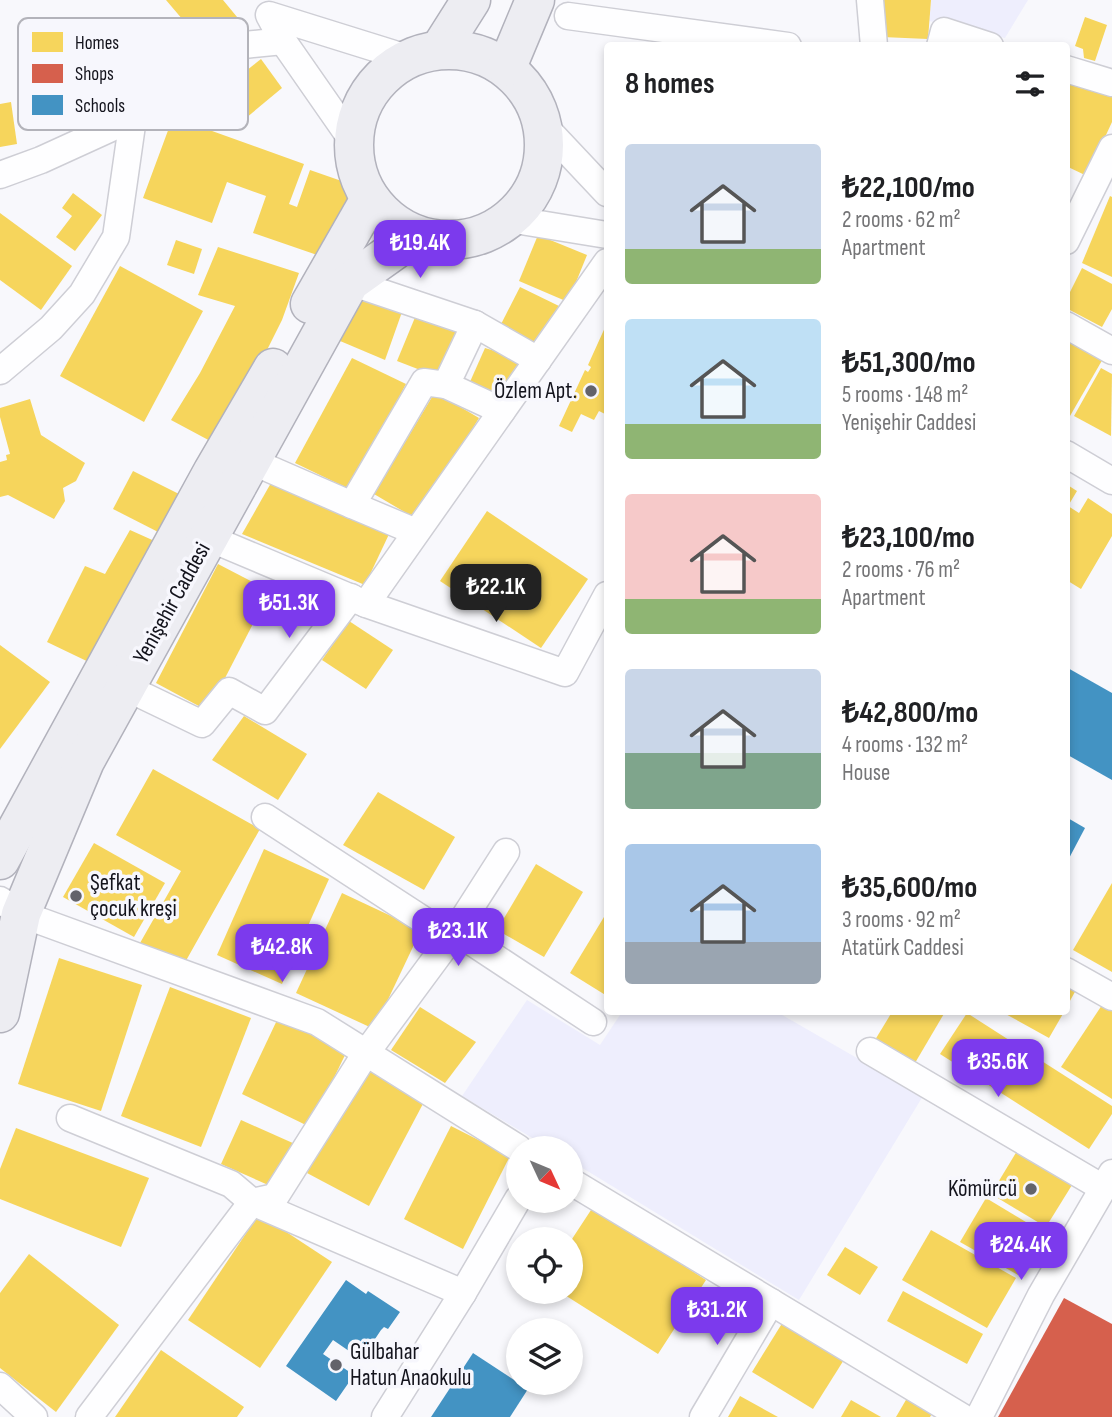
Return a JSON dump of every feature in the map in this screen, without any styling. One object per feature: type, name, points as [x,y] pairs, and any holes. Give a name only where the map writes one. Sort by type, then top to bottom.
[{"type":"main road","points":[[424,54],[476,52],[507,67],[530,93],[543,125],[544,160],[532,193],[509,219],[479,236],[444,240],[416,235],[390,220],[370,199],[358,173],[354,144],[360,110],[379,80],[424,54],[471,0]]},
{"type":"main road","points":[[507,67],[552,8]]},
{"type":"main road","name":"Yenişehir Caddesi","points":[[0,860],[213,471],[370,199]]},
{"type":"main road","name":"Yenişehir Caddesi","points":[[0,1013],[10,907],[85,761],[351,282],[416,235]]},
{"type":"street","points":[[870,0],[874,42]]},
{"type":"street","points":[[262,8],[424,54]]},
{"type":"street","points":[[262,8],[354,144]]},
{"type":"street","points":[[552,8],[758,42]]},
{"type":"street","points":[[248,45],[283,41]]},
{"type":"street","points":[[1070,70],[1112,83]]},
{"type":"street","points":[[543,125],[604,190]]},
{"type":"street","points":[[0,176],[107,130]]},
{"type":"street","points":[[0,372],[51,328],[82,294],[116,237],[131,130]]},
{"type":"street","points":[[1070,224],[1074,206],[1112,148]]},
{"type":"street","points":[[509,219],[604,235]]},
{"type":"street","points":[[125,687],[202,724],[229,691],[265,711],[416,532],[604,266]]},
{"type":"street","points":[[351,282],[475,324],[538,360]]},
{"type":"street","points":[[446,384],[475,324]]},
{"type":"street","points":[[1070,327],[1112,351]]},
{"type":"street","points":[[352,505],[424,382],[446,384],[502,411]]},
{"type":"street","points":[[1070,456],[1111,479]]},
{"type":"street","points":[[251,461],[416,532]]},
{"type":"street","points":[[209,538],[358,600],[565,673],[604,600]]},
{"type":"street","points":[[265,817],[593,1021]]},
{"type":"street","points":[[89,1417],[253,1202],[275,1197],[366,1053],[453,934],[506,852]]},
{"type":"street","points":[[10,907],[317,1023],[506,1140]]},
{"type":"street","points":[[1070,973],[1112,997]]},
{"type":"street","points":[[870,1051],[1107,1181],[1041,1295],[979,1417]]},
{"type":"street","points":[[69,1118],[231,1184],[253,1202],[463,1293]]},
{"type":"street","points":[[583,1189],[962,1417]]},
{"type":"street","points":[[385,1417],[510,1213]]},
{"type":"street","points":[[703,1417],[771,1302]]},
{"type":"street","points":[[0,1386],[34,1417]]},
{"type":"shaded area","points":[[931,0],[1028,0],[1005,38],[929,21]]},
{"type":"shaded area","points":[[527,1000],[600,1045],[620,1015],[782,1015],[923,1096],[799,1300],[583,1168],[583,1136],[529,1136],[462,1096]]},
{"type":"building: Homes","points":[[166,0],[223,0],[238,18],[181,18]]},
{"type":"building: Homes","points":[[882,0],[931,0],[928,39],[882,37]]},
{"type":"building: Homes","points":[[1085,17],[1107,25],[1095,61],[1084,58],[1083,49],[1075,46]]},
{"type":"building: Homes","points":[[261,59],[282,88],[248,116],[248,69]]},
{"type":"building: Homes","points":[[1070,76],[1112,93],[1112,122],[1087,176],[1070,168]]},
{"type":"building: Homes","points":[[11,102],[17,144],[0,147],[0,104]]},
{"type":"building: Homes","points":[[168,130],[209,130],[304,164],[289,204],[297,207],[310,170],[356,186],[343,224],[323,257],[253,233],[266,196],[227,182],[212,223],[143,198]]},
{"type":"building: Homes","points":[[73,193],[102,215],[75,251],[56,237],[72,216],[62,208]]},
{"type":"building: Homes","points":[[1110,196],[1112,197],[1112,277],[1082,263]]},
{"type":"building: Homes","points":[[0,213],[72,266],[41,310],[0,280]]},
{"type":"building: Homes","points":[[538,235],[587,255],[568,302],[519,281]]},
{"type":"building: Homes","points":[[176,240],[202,249],[194,274],[167,265]]},
{"type":"building: Homes","points":[[218,247],[299,273],[282,320],[263,358],[214,443],[171,420],[200,373],[235,306],[198,295]]},
{"type":"building: Homes","points":[[120,266],[203,311],[144,422],[60,376]]},
{"type":"building: Homes","points":[[1082,268],[1112,284],[1112,309],[1102,327],[1070,310],[1070,292]]},
{"type":"building: Homes","points":[[520,287],[559,306],[537,351],[497,332]]},
{"type":"building: Homes","points":[[354,294],[402,312],[385,360],[333,338]]},
{"type":"building: Homes","points":[[416,315],[461,332],[441,378],[397,361]]},
{"type":"building: Homes","name":"Özlem Apt.","points":[[604,330],[604,414],[599,411],[594,420],[581,414],[572,432],[559,426],[585,370],[588,372],[591,367],[588,365]]},
{"type":"building: Homes","points":[[1070,338],[1104,357],[1070,416]]},
{"type":"building: Homes","points":[[485,348],[522,359],[508,397],[469,384]]},
{"type":"building: Homes","points":[[352,358],[406,384],[351,490],[295,463]]},
{"type":"building: Homes","points":[[1101,368],[1112,374],[1111,436],[1074,416]]},
{"type":"building: Homes","points":[[435,392],[479,418],[418,520],[374,494]]},
{"type":"building: Homes","points":[[30,399],[41,435],[85,463],[76,481],[63,488],[65,501],[54,519],[8,495],[0,497],[0,462],[7,460],[6,455],[10,454],[0,408]]},
{"type":"building: Homes","points":[[133,471],[183,496],[164,535],[113,509]]},
{"type":"building: Homes","points":[[271,483],[391,530],[365,585],[242,534]]},
{"type":"building: Homes","points":[[1070,487],[1077,491],[1070,503]]},
{"type":"building: Homes","points":[[1088,498],[1112,514],[1112,536],[1081,589],[1070,582],[1070,507],[1079,513]]},
{"type":"building: Homes","points":[[487,511],[588,579],[541,648],[440,581]]},
{"type":"building: Homes","points":[[130,530],[159,543],[97,666],[47,642],[85,566],[105,574]]},
{"type":"building: Homes","points":[[218,564],[270,591],[208,711],[156,683]]},
{"type":"building: Homes","points":[[349,621],[393,650],[366,689],[322,660]]},
{"type":"building: Homes","points":[[0,645],[50,682],[0,749]]},
{"type":"building: Homes","points":[[244,716],[307,754],[278,800],[212,760]]},
{"type":"building: Homes","points":[[153,769],[260,829],[183,966],[140,943],[181,871],[116,835]]},
{"type":"building: Homes","points":[[378,792],[455,837],[424,890],[343,845]]},
{"type":"building: Homes","points":[[94,843],[165,883],[134,937],[63,897]]},
{"type":"building: Homes","points":[[264,849],[329,879],[282,984],[217,955]]},
{"type":"building: Homes","points":[[536,864],[583,892],[544,957],[497,930]]},
{"type":"building: Homes","points":[[1112,883],[1112,972],[1073,950]]},
{"type":"building: Homes","points":[[342,893],[421,930],[374,1029],[296,993]]},
{"type":"building: Homes","points":[[604,917],[604,994],[570,973]]},
{"type":"building: Homes","points":[[59,958],[142,985],[101,1111],[18,1084]]},
{"type":"building: Homes","points":[[1070,986],[1076,990],[1070,1001]]},
{"type":"building: Homes","points":[[170,987],[251,1018],[201,1147],[121,1116]]},
{"type":"building: Homes","points":[[1102,1005],[1112,1011],[1112,1099],[1061,1067]]},
{"type":"building: Homes","points":[[420,1007],[476,1042],[445,1083],[391,1050]]},
{"type":"building: Homes","points":[[890,1015],[943,1015],[915,1063],[875,1040]]},
{"type":"building: Homes","points":[[966,1015],[970,1015],[1112,1106],[1112,1114],[1089,1149],[940,1054]]},
{"type":"building: Homes","points":[[1007,1015],[1062,1015],[1049,1038]]},
{"type":"building: Homes","points":[[278,1018],[347,1051],[310,1127],[242,1094]]},
{"type":"building: Homes","points":[[364,1067],[425,1100],[369,1206],[307,1173]]},
{"type":"building: Homes","points":[[241,1120],[295,1144],[275,1188],[221,1164]]},
{"type":"building: Homes","points":[[451,1126],[506,1154],[506,1164],[463,1249],[404,1219]]},
{"type":"building: Homes","points":[[16,1128],[149,1178],[121,1247],[0,1199],[0,1169]]},
{"type":"building: Homes","name":"Kömürcü","points":[[1017,1151],[1072,1185],[1046,1227],[991,1194]]},
{"type":"building: Homes","points":[[986,1198],[1044,1233],[1018,1275],[960,1242]]},
{"type":"building: Homes","points":[[593,1207],[706,1280],[658,1354],[579,1304],[583,1304],[583,1227],[580,1227]]},
{"type":"building: Homes","points":[[259,1214],[332,1262],[260,1368],[188,1320]]},
{"type":"building: Homes","points":[[931,1230],[1016,1278],[987,1328],[902,1280]]},
{"type":"building: Homes","points":[[845,1247],[878,1267],[860,1295],[827,1275]]},
{"type":"building: Homes","points":[[29,1254],[119,1325],[56,1412],[0,1368],[0,1293]]},
{"type":"building: Homes","points":[[903,1291],[983,1334],[967,1364],[887,1321]]},
{"type":"building: Homes","points":[[786,1317],[847,1355],[813,1409],[752,1372]]},
{"type":"building: Homes","points":[[161,1350],[244,1407],[237,1417],[115,1417]]},
{"type":"building: Homes","points":[[910,1393],[936,1407],[930,1417],[896,1417]]},
{"type":"building: Homes","points":[[740,1396],[778,1417],[728,1417]]},
{"type":"building: Homes","points":[[851,1400],[881,1417],[841,1417]]},
{"type":"building: Shops","points":[[1064,1298],[1112,1324],[1112,1417],[998,1417]]},
{"type":"building: Schools","points":[[1070,669],[1112,693],[1112,780],[1070,756]]},
{"type":"building: Schools","points":[[1070,819],[1085,828],[1070,856]]},
{"type":"building: Schools","points":[[346,1280],[400,1312],[388,1329],[384,1327],[381,1330],[371,1345],[374,1348],[365,1362],[333,1340],[323,1354],[354,1375],[336,1401],[286,1366]]},
{"type":"building: Schools","points":[[473,1353],[506,1375],[506,1395],[524,1395],[510,1417],[431,1417]]},
{"type":"place","name":"Özlem Apt.","points":[[591,391]]},
{"type":"place","name":"Şefkat çocuk kreşi","points":[[76,896]]},
{"type":"place","name":"Kömürcü","points":[[1031,1189]]},
{"type":"place","name":"Gülbahar Hatun Anaokulu","points":[[336,1365]]}]
